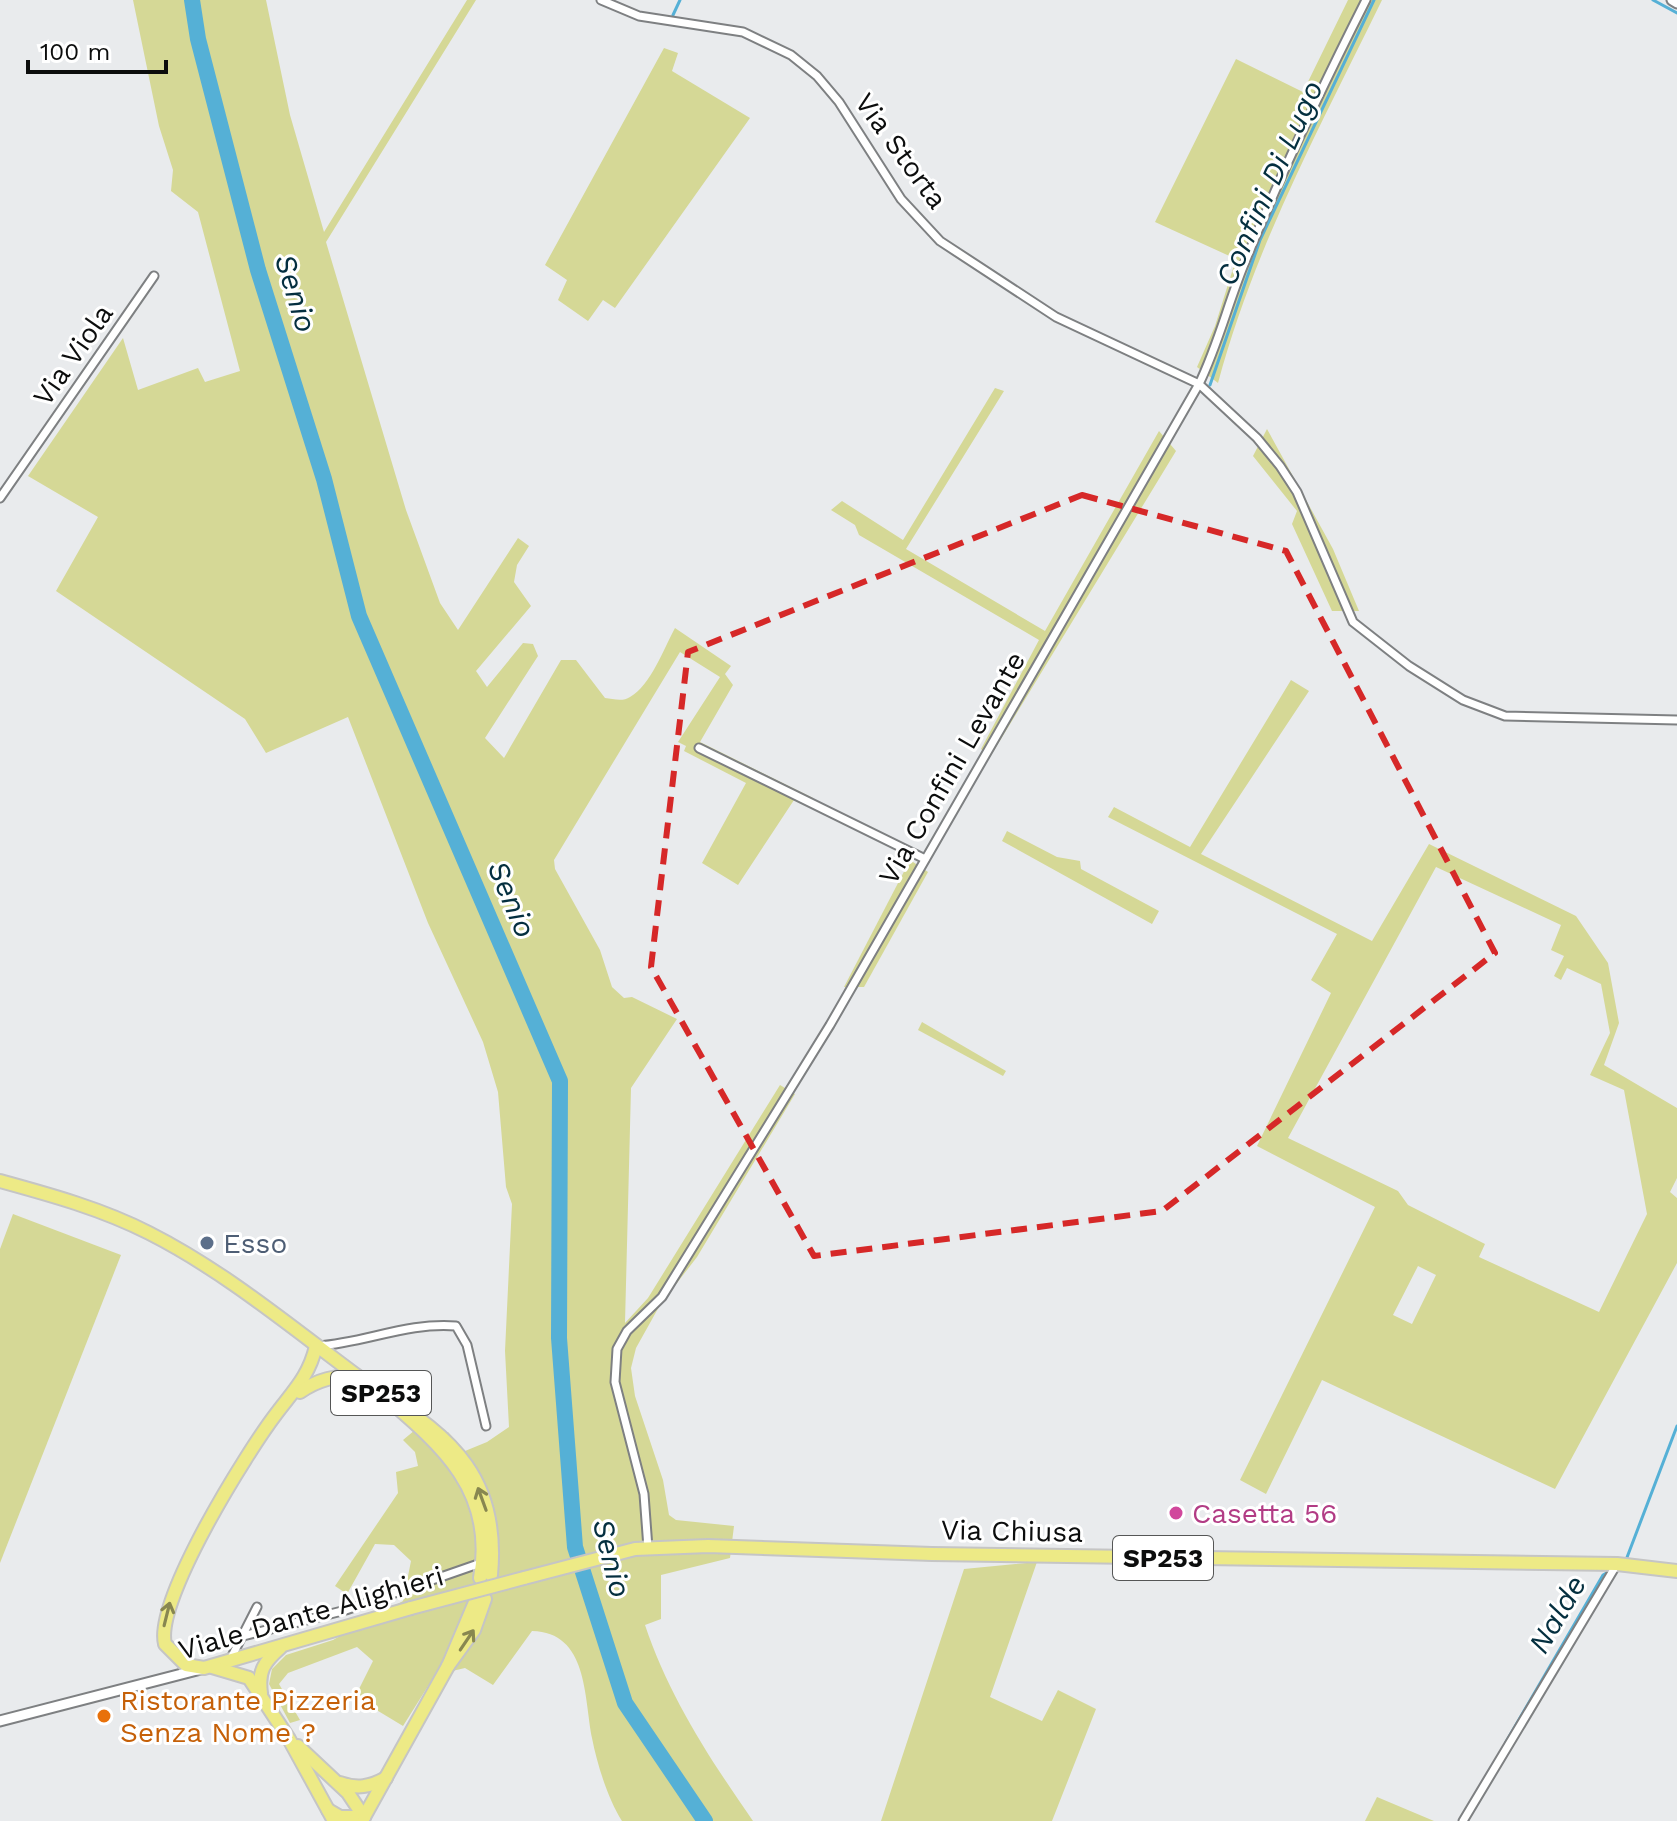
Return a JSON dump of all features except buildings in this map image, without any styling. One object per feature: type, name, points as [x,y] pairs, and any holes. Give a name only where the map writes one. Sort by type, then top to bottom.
[{"type":"main road","points":[[0,1181],[86,1205],[148,1232],[200,1262],[316,1346]]},
{"type":"main road","name":"SP253","points":[[289,1739],[339,1782],[358,1803],[364,1817],[331,1816],[289,1739],[249,1678],[186,1665],[165,1644],[164,1618],[173,1591],[200,1541],[276,1414],[306,1378],[316,1346],[379,1392],[428,1422],[464,1461],[486,1505],[492,1546],[485,1577],[479,1514],[462,1474],[447,1451],[379,1392]]},
{"type":"main road","name":"SP253","points":[[290,1398],[316,1381],[333,1376],[358,1377]]},
{"type":"main road","name":"Via Chiusa","points":[[642,1549],[708,1546],[932,1554],[1617,1564],[1677,1571]]},
{"type":"main road","name":"Viale Dante Alighieri","points":[[207,1667],[411,1608],[642,1549]]},
{"type":"main road","points":[[364,1817],[448,1666],[480,1600]]},
{"type":"main road","points":[[262,1696],[259,1679],[264,1663],[282,1646]]},
{"type":"main road","points":[[339,1782],[353,1788],[373,1785],[389,1776]]},
{"type":"street","name":"Via Storta","points":[[601,0],[639,16],[743,32],[791,55],[817,76],[839,102],[901,199],[940,241],[1056,317],[1199,384],[1257,438],[1297,492],[1353,622],[1409,666],[1463,700],[1505,716],[1677,720]]},
{"type":"street","name":"Via Confini Levante","points":[[642,1549],[644,1494],[615,1382],[617,1349],[627,1331],[670,1285],[821,1038],[1199,384],[1213,356],[1245,261],[1302,127],[1366,0]]},
{"type":"street","name":"Via Viola","points":[[0,498],[154,276]]},
{"type":"street","points":[[699,748],[925,859]]},
{"type":"street","points":[[316,1346],[341,1345],[424,1324],[456,1326],[467,1345],[486,1426]]},
{"type":"street","points":[[243,1636],[346,1610],[482,1562]]},
{"type":"street","points":[[1463,1821],[1617,1564]]},
{"type":"street","points":[[230,1660],[257,1607]]},
{"type":"street","name":"Viale Dante Alighieri","points":[[0,1721],[207,1667]]},
{"type":"highlighted area","points":[[1082,495],[1286,551],[1495,953],[1162,1211],[814,1256],[651,967],[688,652]]},
{"type":"green space","points":[[133,0],[266,0],[290,115],[324,232],[467,0],[476,0],[326,242],[406,510],[440,603],[458,630],[518,538],[529,546],[517,565],[514,582],[531,606],[476,671],[487,687],[523,643],[533,644],[538,656],[485,738],[504,758],[561,660],[576,660],[605,698],[627,699],[651,675],[675,628],[731,666],[725,674],[733,685],[700,742],[813,798],[808,806],[794,800],[738,885],[702,863],[746,783],[684,751],[686,746],[678,742],[720,677],[680,652],[554,860],[555,869],[600,950],[612,987],[624,998],[632,997],[677,1019],[631,1088],[625,1323],[648,1298],[780,1085],[795,1094],[697,1257],[660,1305],[636,1348],[631,1368],[635,1396],[663,1480],[669,1515],[676,1520],[734,1526],[730,1558],[661,1575],[661,1619],[645,1625],[678,1702],[706,1751],[753,1821],[622,1821],[597,1759],[580,1670],[564,1642],[550,1634],[532,1631],[493,1685],[465,1668],[435,1675],[403,1726],[355,1697],[373,1661],[357,1647],[288,1673],[279,1684],[300,1720],[290,1723],[269,1684],[272,1669],[286,1655],[333,1640],[403,1601],[411,1561],[394,1545],[375,1544],[347,1594],[335,1586],[398,1493],[396,1472],[418,1466],[415,1452],[403,1440],[415,1430],[421,1435],[448,1432],[465,1451],[487,1442],[509,1427],[505,1351],[512,1204],[506,1187],[498,1092],[483,1042],[428,923],[348,717],[266,753],[245,719],[56,591],[98,517],[28,476],[123,338],[138,390],[198,368],[205,382],[240,371],[198,212],[171,191],[173,170],[159,126]]},
{"type":"green space","points":[[1348,0],[1382,0],[1270,235],[1250,284],[1218,383],[1197,367],[1215,326],[1236,259],[1155,222],[1236,59],[1303,92]]},
{"type":"green space","points":[[664,48],[678,53],[672,71],[750,118],[615,308],[603,300],[588,321],[558,300],[567,280],[545,265]]},
{"type":"green space","points":[[995,388],[1004,391],[906,549],[1045,631],[1159,431],[1176,451],[990,757],[981,749],[1039,640],[859,535],[855,525],[831,510],[842,501],[903,540]]},
{"type":"green space","points":[[1267,429],[1333,549],[1359,611],[1332,611],[1292,524],[1297,511],[1253,456]]},
{"type":"green space","points":[[1291,680],[1309,691],[1201,854],[1372,941],[1429,844],[1576,916],[1608,963],[1619,1023],[1604,1065],[1677,1108],[1677,1178],[1670,1192],[1677,1198],[1677,1263],[1555,1489],[1322,1380],[1266,1494],[1240,1480],[1375,1207],[1257,1146],[1331,993],[1311,980],[1337,934],[1108,817],[1114,807],[1190,847]],"holes":[[[1436,867],[1561,925],[1551,950],[1564,956],[1554,976],[1561,980],[1567,968],[1601,984],[1610,1033],[1590,1075],[1624,1090],[1647,1214],[1599,1312],[1479,1257],[1485,1244],[1408,1205],[1398,1191],[1288,1138]],[[1418,1266],[1436,1275],[1412,1324],[1393,1315]]]},
{"type":"green space","points":[[1007,831],[1057,857],[1080,861],[1081,869],[1159,911],[1152,924],[1002,841]]},
{"type":"green space","points":[[910,860],[928,872],[864,987],[844,987]]},
{"type":"green space","points":[[922,1022],[1006,1071],[1003,1076],[918,1030]]},
{"type":"green space","points":[[13,1214],[121,1255],[0,1563],[0,1249]]},
{"type":"green space","points":[[1037,1562],[990,1697],[1042,1721],[1058,1690],[1096,1709],[1052,1821],[881,1821],[964,1569]]},
{"type":"green space","points":[[1377,1797],[1434,1821],[1365,1821]]},
{"type":"waterway","name":"Senio","points":[[192,0],[198,39],[258,270],[324,479],[359,616],[560,1081],[559,1338],[575,1547],[625,1703],[705,1821]]},
{"type":"waterway","points":[[673,15],[680,0]]},
{"type":"waterway","name":"Confini Di Lugo","points":[[1210,385],[1260,240],[1374,0]]},
{"type":"waterway","name":"Confini Di Lugo","points":[[1653,0],[1677,13]]},
{"type":"waterway","name":"Nalde","points":[[1626,1560],[1677,1426]]},
{"type":"waterway","name":"Nalde","points":[[1506,1742],[1603,1575],[1610,1571]]},
{"type":"place","name":"Esso","points":[[207,1243]]},
{"type":"place","name":"Casetta 56","points":[[1176,1513]]},
{"type":"place","name":"Ristorante Pizzeria Senza Nome ?","points":[[104,1716]]}]
